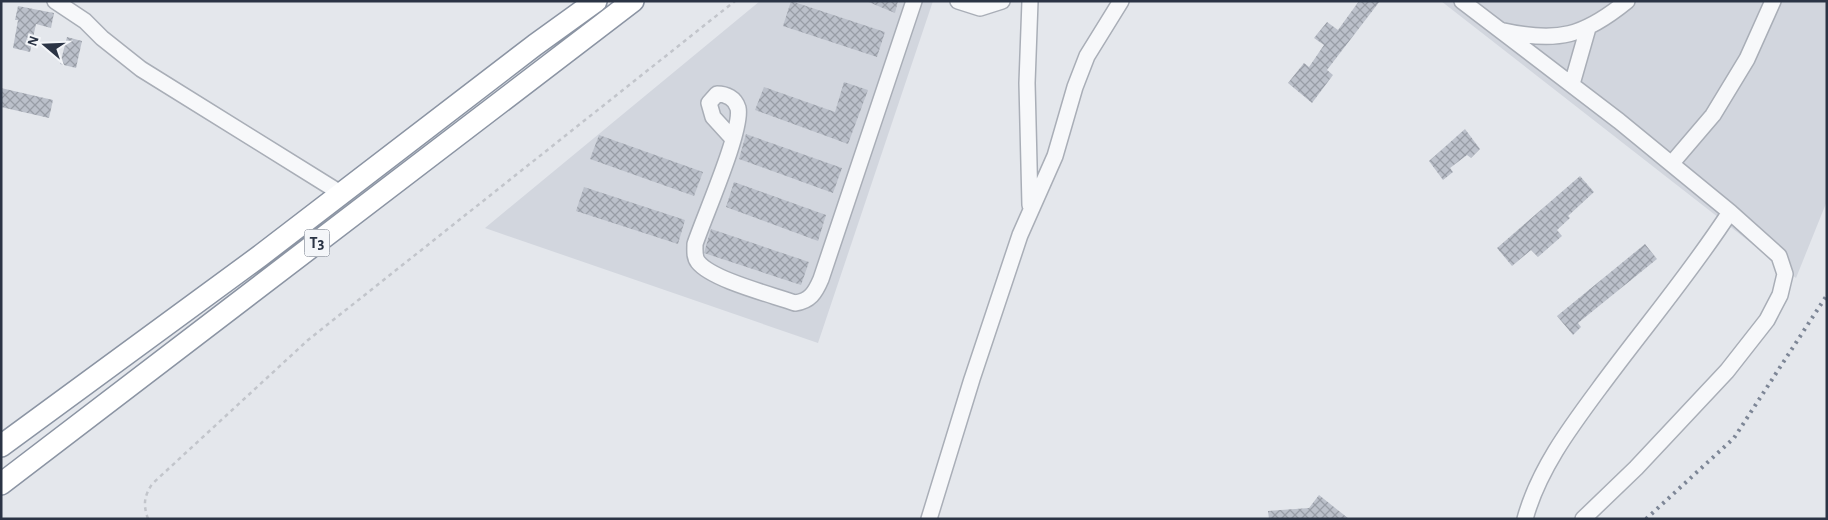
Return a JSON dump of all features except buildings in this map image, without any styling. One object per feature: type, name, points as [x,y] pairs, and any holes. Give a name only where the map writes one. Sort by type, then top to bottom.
[{"type":"highway","name":"T3","points":[[1,484],[633,1]]},
{"type":"highway","name":"T3","points":[[1,446],[342,194],[590,2]]},
{"type":"street","points":[[55,1],[86,21],[102,38],[141,69],[342,194]]},
{"type":"street","points":[[733,139],[695,244],[697,261],[704,268],[720,277],[795,303],[804,302],[816,291],[821,279],[914,1]]},
{"type":"street","points":[[958,1],[980,8],[1002,1]]},
{"type":"street","points":[[1030,1],[1027,83],[1030,210]]},
{"type":"street","points":[[929,519],[972,379],[1030,210],[1055,156],[1075,87],[1087,56],[1121,1]]},
{"type":"street","points":[[1462,1],[1572,84],[1672,163],[1730,212],[1779,256],[1785,274],[1780,295],[1767,320],[1727,371],[1636,468],[1583,519]]},
{"type":"street","points":[[1498,30],[1546,38],[1566,35],[1588,28],[1627,1]]},
{"type":"street","points":[[1672,163],[1713,115],[1747,58],[1773,1]]},
{"type":"street","points":[[1572,84],[1588,28]]},
{"type":"street","points":[[1525,519],[1538,485],[1576,420],[1730,212]]},
{"type":"path","points":[[148,519],[144,505],[144,496],[152,484],[308,340],[735,1]]},
{"type":"shaded area","points":[[760,1],[933,1],[818,343],[485,228]]},
{"type":"shaded area","points":[[1441,1],[1827,1],[1827,201],[1796,278]]},
{"type":"railway","points":[[1646,519],[1734,438],[1827,295]]}]
